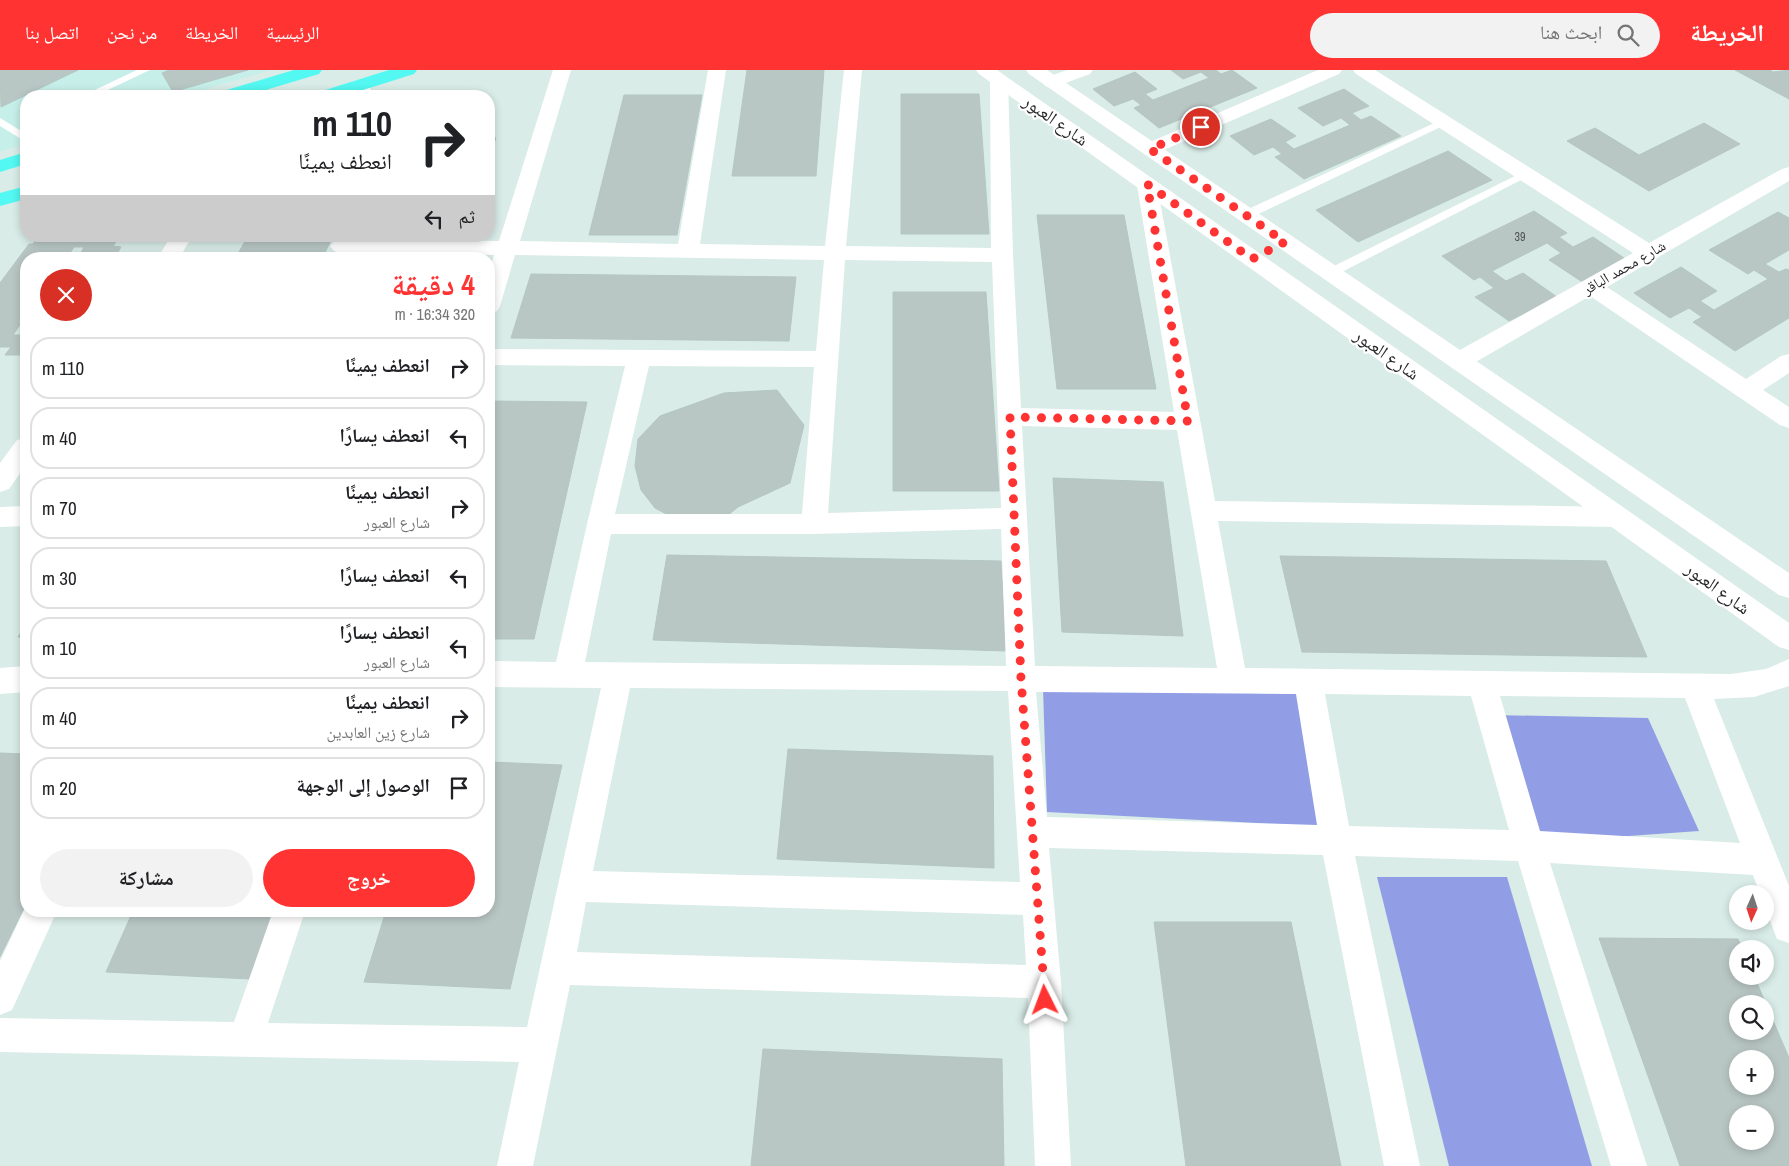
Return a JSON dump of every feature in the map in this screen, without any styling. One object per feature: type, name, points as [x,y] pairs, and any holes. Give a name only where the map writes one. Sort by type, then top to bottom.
[{"type":"main road","points":[[258,90],[313,70]]},
{"type":"main road","points":[[364,90],[408,70]]},
{"type":"main road","points":[[0,166],[20,160]]},
{"type":"main road","points":[[0,200],[20,194]]},
{"type":"street","points":[[495,288],[562,70]]},
{"type":"street","points":[[688,250],[716,70]]},
{"type":"street","points":[[814,524],[835,252],[853,70]]},
{"type":"street","points":[[1044,76],[1084,70]]},
{"type":"street","points":[[1282,70],[1302,83]]},
{"type":"street","points":[[1150,149],[1333,70]]},
{"type":"street","points":[[1362,70],[1648,253]]},
{"type":"street","points":[[992,75],[1010,417],[1021,679],[1044,982],[1053,1166]]},
{"type":"street","name":"شارع العبور","points":[[992,75],[1789,638]]},
{"type":"street","name":"شارع العبور","points":[[1044,76],[1789,587]]},
{"type":"street","name":"شارع محمد الباقر","points":[[1458,360],[1789,173]]},
{"type":"street","points":[[1147,184],[1233,681]]},
{"type":"street","points":[[1252,259],[1285,242]]},
{"type":"street","points":[[340,247],[1002,255]]},
{"type":"street","points":[[1590,286],[1789,419]]},
{"type":"street","points":[[495,357],[827,359]]},
{"type":"street","points":[[568,674],[600,524],[639,358]]},
{"type":"street","points":[[1746,390],[1789,362]]},
{"type":"street","points":[[1010,417],[1188,421]]},
{"type":"street","points":[[0,482],[20,455]]},
{"type":"street","points":[[1204,511],[1618,516]]},
{"type":"street","points":[[0,517],[20,516]]},
{"type":"street","points":[[600,524],[814,524],[1014,518]]},
{"type":"street","points":[[495,674],[1694,685],[1722,688],[1749,686],[1774,680],[1789,672]]},
{"type":"street","points":[[515,1166],[618,676]]},
{"type":"street","points":[[0,681],[20,679]]},
{"type":"street","points":[[1308,682],[1336,842],[1402,1166]]},
{"type":"street","points":[[1482,683],[1529,846],[1628,1166]]},
{"type":"street","points":[[1694,685],[1789,927]]},
{"type":"street","points":[[1032,832],[1529,846],[1762,860]]},
{"type":"street","points":[[573,886],[1038,899]]},
{"type":"street","points":[[0,998],[38,917]]},
{"type":"street","points":[[245,1040],[287,917]]},
{"type":"street","points":[[556,968],[1044,982]]},
{"type":"street","points":[[0,1035],[540,1045]]},
{"type":"lane","points":[[100,90],[145,70]]},
{"type":"lane","points":[[0,120],[20,135]]},
{"type":"lane","points":[[1246,215],[1443,122]]},
{"type":"lane","points":[[13,130],[20,127]]},
{"type":"lane","points":[[1330,273],[1525,174]]},
{"type":"shaded area","points":[[0,70],[270,70],[203,90],[20,90],[20,146],[0,152]]},
{"type":"shaded area","points":[[1043,688],[1297,694],[1333,827],[1047,812]]},
{"type":"shaded area","points":[[1493,715],[1648,718],[1699,831],[1530,843]]},
{"type":"shaded area","points":[[1377,877],[1507,877],[1592,1166],[1449,1166]]},
{"type":"building","points":[[0,70],[78,70],[36,90],[20,90],[20,98],[1,107]]},
{"type":"building","points":[[169,70],[248,70],[180,90],[172,90],[162,73]]},
{"type":"building","points":[[747,70],[824,70],[816,176],[732,176]]},
{"type":"building","points":[[1171,70],[1216,70],[1221,74],[1232,70],[1257,88],[1159,128],[1134,108],[1141,105],[1133,99],[1114,106],[1093,89],[1135,72],[1157,89],[1145,94],[1153,100],[1209,78],[1201,72],[1183,79]]},
{"type":"building","points":[[1735,70],[1770,70],[1773,72],[1789,70],[1789,99]]},
{"type":"building","points":[[1344,89],[1369,106],[1352,113],[1361,120],[1371,116],[1401,136],[1304,179],[1275,157],[1282,154],[1273,147],[1254,155],[1230,136],[1271,119],[1296,136],[1285,142],[1294,149],[1350,125],[1341,118],[1323,126],[1298,108]]},
{"type":"building","points":[[901,94],[979,94],[989,234],[901,234]]},
{"type":"building","points":[[624,95],[702,95],[677,235],[589,235]]},
{"type":"building","points":[[1704,123],[1740,144],[1649,191],[1567,141],[1595,128],[1639,155]]},
{"type":"building","points":[[1448,151],[1492,180],[1358,242],[1316,210]]},
{"type":"building","points":[[1534,211],[1567,233],[1559,237],[1573,247],[1593,237],[1627,260],[1584,283],[1549,260],[1561,253],[1547,243],[1492,271],[1506,281],[1523,273],[1557,297],[1509,321],[1475,297],[1494,288],[1480,277],[1474,280],[1442,256]]},
{"type":"building","points":[[1778,212],[1789,218],[1789,250],[1765,264],[1779,272],[1786,269],[1789,270],[1789,318],[1735,351],[1693,322],[1702,317],[1689,308],[1670,318],[1634,293],[1681,267],[1717,291],[1700,301],[1714,310],[1768,279],[1754,270],[1748,274],[1709,250]]},
{"type":"building","points":[[1037,215],[1124,215],[1156,389],[1057,389]]},
{"type":"building","points":[[34,242],[116,242],[113,246],[121,247],[118,252],[82,252],[84,247],[74,247],[71,252],[23,252],[29,244]]},
{"type":"building","points":[[245,242],[330,242],[325,252],[239,252]]},
{"type":"building","points":[[20,256],[20,325],[13,335],[20,335],[20,355],[5,355],[11,347],[0,347],[0,283]]},
{"type":"building","points":[[531,274],[796,277],[789,341],[511,338]]},
{"type":"building","points":[[893,292],[986,292],[999,491],[893,491]]},
{"type":"building","points":[[777,390],[804,425],[790,483],[738,507],[721,521],[670,516],[655,508],[641,490],[635,466],[638,439],[660,416],[724,393]]},
{"type":"building","points":[[495,401],[587,402],[534,639],[495,639]]},
{"type":"building","points":[[1053,478],[1163,482],[1183,636],[1062,632]]},
{"type":"building","points":[[667,555],[1001,561],[1006,651],[653,640]]},
{"type":"building","points":[[1280,556],[1606,561],[1647,657],[1302,652]]},
{"type":"building","points":[[788,749],[993,756],[994,868],[777,859]]},
{"type":"building","points":[[0,753],[20,754],[20,916],[0,957]]},
{"type":"building","points":[[495,762],[562,765],[510,989],[364,982],[384,917],[495,917]]},
{"type":"building","points":[[130,917],[272,917],[250,979],[106,972]]},
{"type":"building","points":[[1154,922],[1291,922],[1341,1166],[1186,1166]]},
{"type":"building","points":[[1599,938],[1738,939],[1729,940],[1729,985],[1758,985],[1762,995],[1729,995],[1729,1040],[1774,1040],[1774,1023],[1789,1058],[1789,1166],[1680,1166]]},
{"type":"building","points":[[763,1049],[1002,1059],[1004,1166],[751,1166]]},
{"type":"route","points":[[1045,1000],[1021,679],[1010,417],[1188,421],[1147,184],[1252,259],[1285,242],[1150,149],[1201,127]]}]
